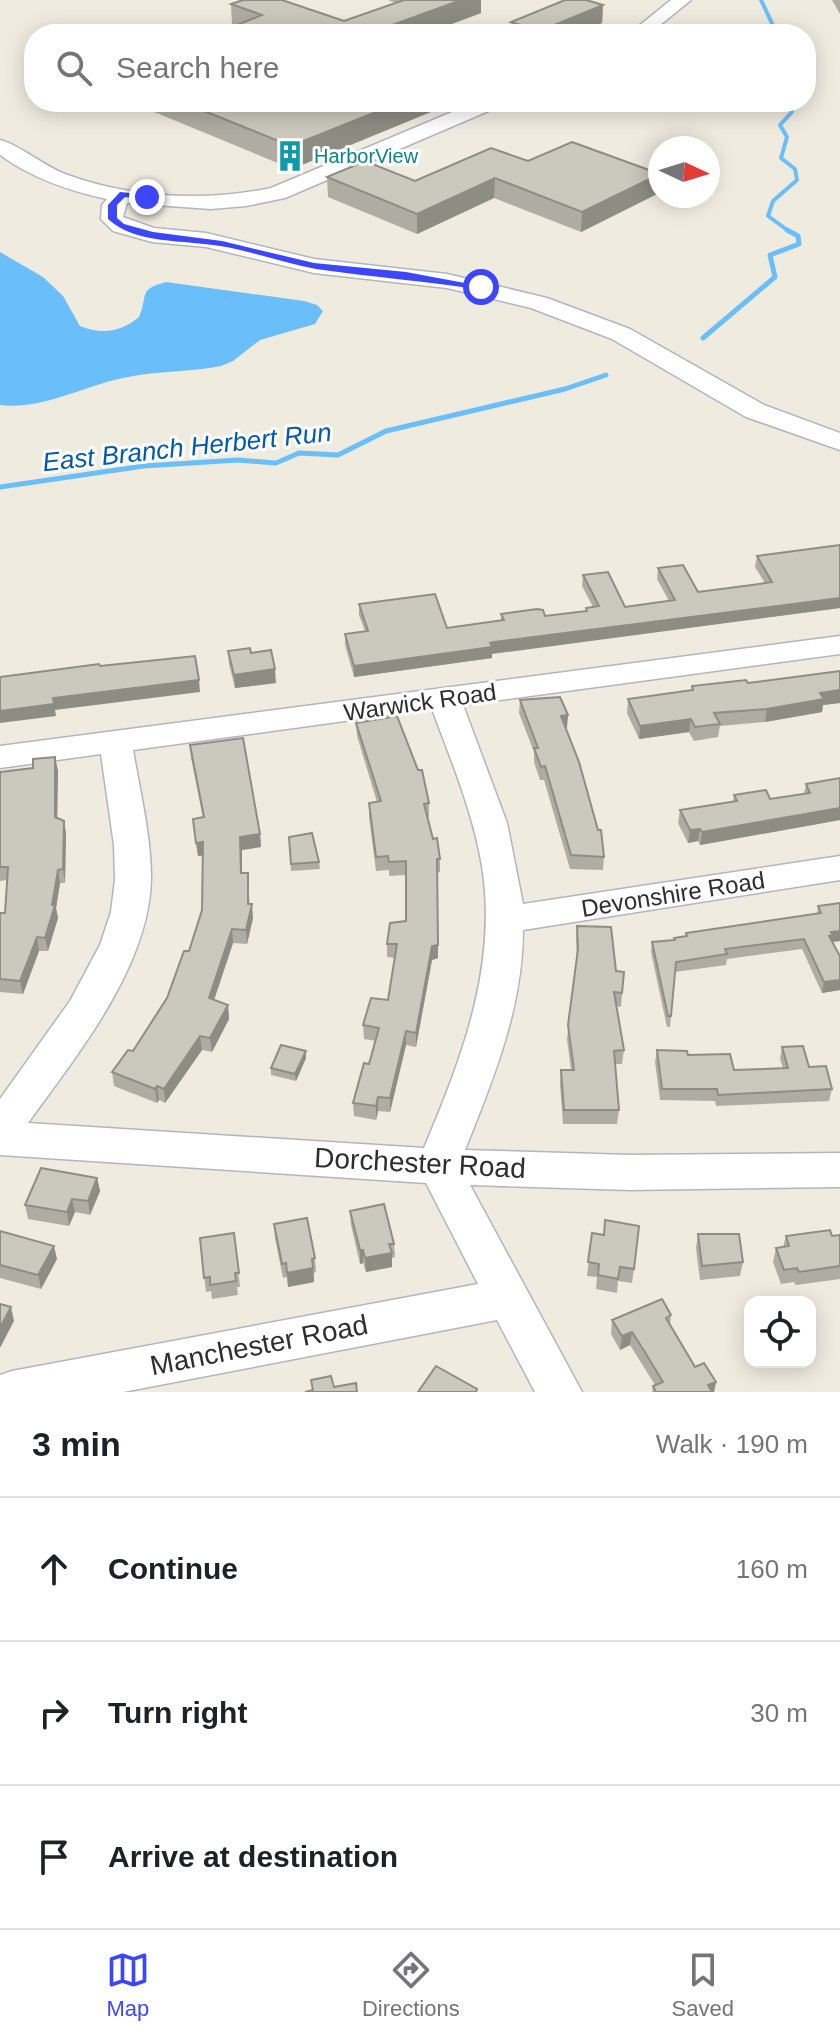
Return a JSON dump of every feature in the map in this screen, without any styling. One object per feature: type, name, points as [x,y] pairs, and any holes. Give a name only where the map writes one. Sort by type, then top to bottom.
[{"type":"street","points":[[651,24],[682,0]]},
{"type":"street","points":[[0,146],[20,161],[62,180],[123,194],[205,202],[260,198],[469,112]]},
{"type":"street","points":[[123,194],[113,205],[112,219],[135,231],[222,243],[314,266],[447,281],[564,311],[652,350],[755,411],[840,442]]},
{"type":"street","name":"Warwick Road","points":[[0,757],[840,645]]},
{"type":"street","points":[[444,698],[501,867],[505,920],[502,971],[481,1061],[438,1165],[559,1392]]},
{"type":"street","points":[[0,1130],[82,1017],[110,968],[125,926],[134,884],[115,741]]},
{"type":"street","name":"Devonshire Road","points":[[505,920],[840,868]]},
{"type":"street","name":"Dorchester Road","points":[[0,1138],[635,1174],[751,1175],[840,1170]]},
{"type":"street","name":"Manchester Road","points":[[12,1392],[507,1298]]},
{"type":"water","points":[[0,252],[43,277],[63,296],[80,326],[96,330],[118,329],[132,322],[139,317],[147,291],[166,282],[304,301],[317,305],[323,311],[315,324],[260,340],[233,361],[221,366],[128,377],[33,404],[0,405]]},
{"type":"building","points":[[243,0],[282,0],[344,21],[404,0],[461,0],[395,24],[240,24],[262,15],[231,4]]},
{"type":"building","points":[[565,0],[586,0],[603,5],[557,24],[511,22]]},
{"type":"building","points":[[207,112],[376,112],[291,146]]},
{"type":"building","points":[[572,142],[648,170],[648,180],[582,212],[495,178],[417,214],[327,177],[365,161],[415,181],[491,148],[528,161]]},
{"type":"building","points":[[840,545],[840,598],[494,642],[490,643],[492,647],[354,666],[345,634],[368,631],[359,604],[435,594],[447,628],[504,620],[501,614],[537,609],[543,610],[545,616],[587,611],[586,608],[599,606],[583,575],[608,572],[625,607],[675,600],[658,568],[683,565],[698,592],[772,582],[757,556]]},
{"type":"building","points":[[250,648],[251,653],[271,650],[275,669],[234,675],[228,651]]},
{"type":"building","points":[[195,656],[199,680],[53,698],[54,704],[0,711],[0,677]]},
{"type":"building","points":[[840,671],[840,690],[820,693],[824,699],[767,709],[714,713],[720,724],[695,727],[691,719],[640,726],[628,699],[693,690],[692,686],[746,680],[748,683]]},
{"type":"building","points":[[560,697],[568,715],[561,716],[579,762],[598,830],[601,830],[604,857],[571,855],[545,766],[541,767],[534,748],[538,748],[520,700]]},
{"type":"building","points":[[397,716],[418,770],[422,770],[429,803],[424,804],[433,839],[437,838],[440,859],[437,859],[438,945],[432,946],[416,1033],[406,1031],[390,1098],[378,1097],[376,1106],[353,1103],[364,1063],[369,1064],[379,1028],[363,1025],[371,998],[388,1000],[397,944],[387,944],[390,923],[406,921],[406,861],[389,862],[388,856],[376,857],[369,803],[381,801],[356,723]]},
{"type":"building","points":[[243,738],[260,834],[240,837],[241,873],[248,873],[248,904],[252,904],[246,930],[232,929],[209,998],[228,1005],[210,1038],[200,1036],[164,1089],[157,1086],[155,1089],[112,1072],[128,1050],[133,1051],[167,998],[184,951],[189,951],[202,910],[203,842],[196,843],[193,819],[204,817],[190,745]]},
{"type":"building","points":[[55,757],[55,817],[64,821],[63,869],[58,870],[52,905],[55,905],[45,938],[37,937],[20,981],[0,979],[0,913],[5,913],[8,867],[0,867],[0,772],[33,768],[33,759]]},
{"type":"building","points":[[840,778],[840,808],[702,832],[700,829],[690,830],[680,810],[737,801],[734,795],[766,790],[770,799],[810,793],[806,784]]},
{"type":"building","points":[[312,833],[319,862],[291,864],[289,837]]},
{"type":"building","points":[[840,903],[840,931],[831,932],[833,935],[829,936],[840,956],[840,980],[824,982],[804,939],[725,949],[727,954],[676,962],[671,1016],[668,1016],[652,942],[675,940],[687,936],[686,933],[821,913],[818,906]]},
{"type":"building","points":[[577,926],[611,927],[616,971],[624,972],[622,993],[614,992],[624,1050],[614,1051],[619,1110],[564,1110],[561,1070],[574,1070],[568,1025],[578,949]]},
{"type":"building","points":[[281,1045],[306,1051],[295,1074],[271,1068]]},
{"type":"building","points":[[803,1046],[809,1067],[826,1066],[832,1089],[718,1095],[717,1089],[662,1089],[657,1050],[687,1051],[688,1055],[730,1054],[734,1070],[788,1068],[782,1047]]},
{"type":"building","points":[[41,1168],[97,1178],[88,1201],[72,1199],[67,1212],[25,1205]]},
{"type":"building","points":[[384,1204],[394,1244],[389,1244],[392,1253],[365,1258],[350,1211]]},
{"type":"building","points":[[307,1218],[315,1258],[312,1259],[313,1268],[287,1273],[286,1263],[282,1264],[274,1224]]},
{"type":"building","points":[[605,1220],[639,1226],[634,1269],[620,1267],[618,1279],[598,1275],[599,1264],[588,1262],[592,1233],[604,1235]]},
{"type":"building","points":[[830,1230],[832,1236],[840,1235],[840,1266],[799,1272],[797,1268],[784,1270],[776,1248],[789,1246],[786,1236]]},
{"type":"building","points":[[0,1231],[54,1246],[38,1275],[0,1265]]},
{"type":"building","points":[[234,1233],[239,1273],[235,1273],[236,1281],[210,1285],[210,1277],[204,1278],[200,1238]]},
{"type":"building","points":[[698,1234],[739,1234],[743,1262],[702,1266]]},
{"type":"building","points":[[662,1299],[671,1315],[666,1318],[695,1367],[704,1363],[716,1382],[708,1385],[712,1392],[656,1392],[653,1386],[663,1382],[643,1349],[632,1332],[622,1336],[612,1320]]},
{"type":"building","points":[[0,1304],[11,1307],[0,1328]]},
{"type":"building","points":[[436,1366],[477,1389],[476,1392],[418,1392]]},
{"type":"building","points":[[331,1376],[334,1387],[356,1383],[357,1392],[305,1392],[313,1390],[311,1380]]},
{"type":"waterway","name":"East Branch Herbert Run","points":[[761,0],[772,24]]},
{"type":"waterway","name":"East Branch Herbert Run","points":[[788,231],[768,216],[773,201],[797,180],[795,169],[781,158],[787,137],[780,125],[792,112]]},
{"type":"waterway","name":"East Branch Herbert Run","points":[[703,338],[775,277],[770,255],[799,244],[798,236],[788,231]]},
{"type":"waterway","name":"East Branch Herbert Run","points":[[0,487],[144,466],[238,460],[276,463],[299,453],[338,455],[386,431],[565,389],[606,375]]},
{"type":"place","name":"HarborView","points":[[290,156]]},
{"type":"route","points":[[147,197],[123,194],[113,205],[112,219],[121,226],[152,235],[222,243],[314,266],[406,275],[481,287]]}]
